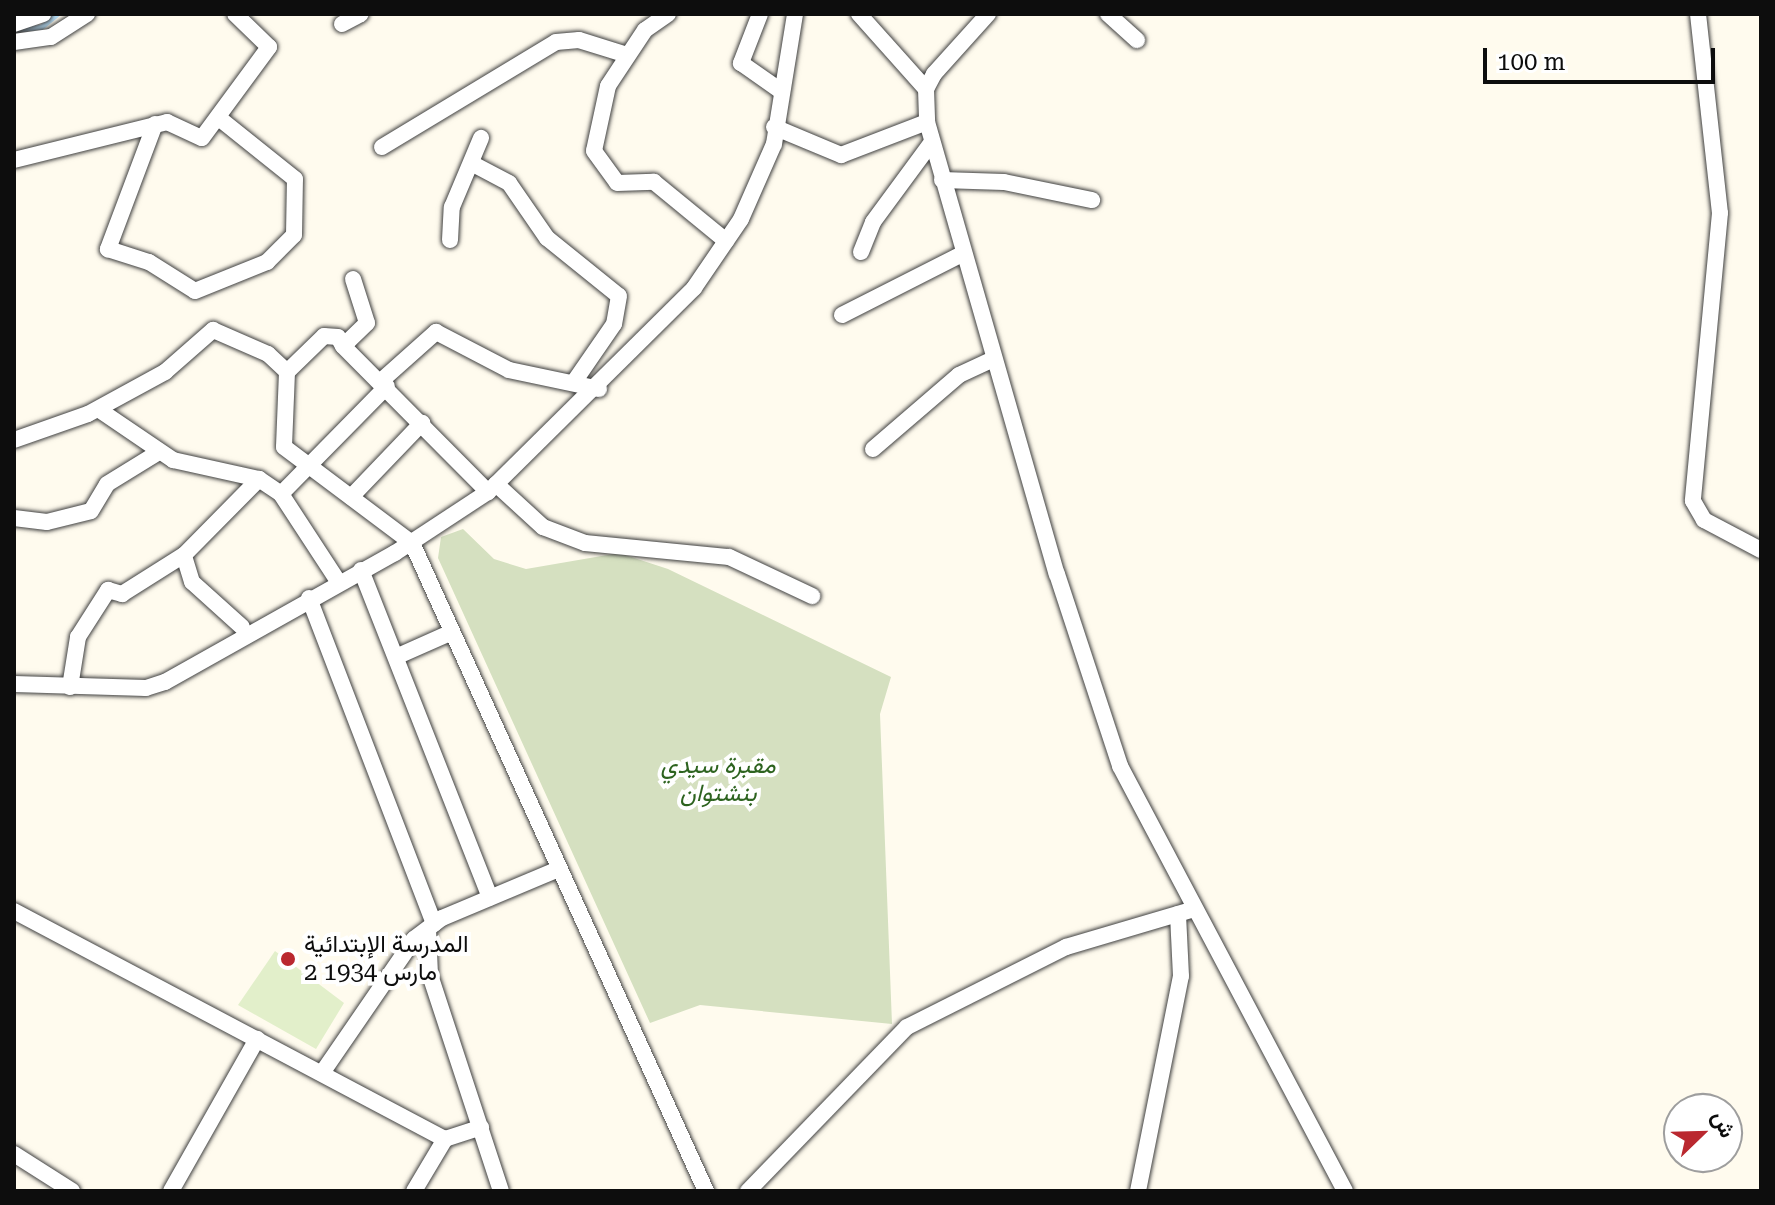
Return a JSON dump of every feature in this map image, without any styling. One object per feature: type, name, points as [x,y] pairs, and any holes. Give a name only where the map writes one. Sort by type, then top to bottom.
[{"type":"street","points":[[14,24],[43,14]]},
{"type":"street","points":[[14,42],[51,37],[87,14]]},
{"type":"street","points":[[14,160],[155,124],[202,138],[220,119],[269,47],[235,14]]},
{"type":"street","points":[[342,24],[361,14]]},
{"type":"street","points":[[668,14],[627,55],[608,86],[593,141],[602,167],[617,183],[654,182],[726,241]]},
{"type":"street","points":[[760,14],[741,63],[781,91]]},
{"type":"street","points":[[14,684],[70,687],[165,682],[338,581],[412,543],[492,488],[599,389],[694,288],[726,241],[770,158],[795,14]]},
{"type":"street","points":[[859,14],[926,89],[927,122],[962,254],[1120,766],[1185,912],[1345,1191]]},
{"type":"street","points":[[926,89],[988,14]]},
{"type":"street","points":[[1108,14],[1137,40]]},
{"type":"street","points":[[1698,14],[1720,213],[1693,501],[1704,520],[1761,550]]},
{"type":"street","points":[[382,147],[556,42],[579,40],[627,55]]},
{"type":"street","points":[[155,124],[108,249],[169,272],[195,291],[267,262],[294,235],[295,179],[220,119]]},
{"type":"street","points":[[774,127],[841,155],[927,122]]},
{"type":"street","points":[[450,240],[452,207],[473,164],[481,138]]},
{"type":"street","points":[[861,252],[880,211],[932,142]]},
{"type":"street","points":[[473,164],[509,183],[547,238],[619,296],[614,324],[574,382]]},
{"type":"street","points":[[942,180],[1004,182],[1092,200]]},
{"type":"street","points":[[842,315],[962,254]]},
{"type":"street","points":[[343,346],[368,319],[353,279]]},
{"type":"street","points":[[14,440],[98,409],[165,372],[213,330],[268,354],[287,372]]},
{"type":"street","points":[[281,494],[436,332],[509,370],[599,389]]},
{"type":"street","points":[[706,1191],[556,870],[412,543],[351,497],[304,468],[284,447],[287,372],[324,336],[338,337],[343,346],[492,488],[543,527],[585,543],[729,557],[812,596]]},
{"type":"street","points":[[873,449],[959,375],[993,359]]},
{"type":"street","points":[[98,409],[159,452],[259,479],[281,494],[338,581]]},
{"type":"street","points":[[351,497],[422,423]]},
{"type":"street","points":[[14,518],[47,522],[91,511],[107,484],[159,452]]},
{"type":"street","points":[[70,687],[78,637],[108,590],[122,594],[184,555],[259,479]]},
{"type":"street","points":[[184,555],[192,582],[242,627]]},
{"type":"street","points":[[361,570],[398,656],[490,898]]},
{"type":"street","points":[[309,598],[431,926],[430,975],[501,1191]]},
{"type":"street","points":[[398,656],[450,633]]},
{"type":"street","points":[[322,1073],[401,954],[431,926],[556,870]]},
{"type":"street","points":[[14,911],[445,1139]]},
{"type":"street","points":[[748,1191],[907,1027],[1066,947],[1185,912]]},
{"type":"street","points":[[1138,1191],[1181,976],[1185,912]]},
{"type":"street","points":[[171,1191],[257,1039]]},
{"type":"street","points":[[414,1191],[445,1139],[481,1127]]},
{"type":"street","points":[[14,1154],[72,1191]]},
{"type":"green space","name":"مقبرة سيدي بنشتوان","points":[[463,529],[494,559],[526,569],[619,553],[668,569],[891,677],[880,714],[892,1024],[700,1005],[650,1023],[438,558],[441,537]]},
{"type":"green space","points":[[275,951],[344,1003],[316,1049],[238,1005]]},
{"type":"waterway","points":[[15,30],[41,27],[57,14]]},
{"type":"place","name":"المدرسة الإبتدائية 2 مارس 1934","points":[[288,959]]}]
